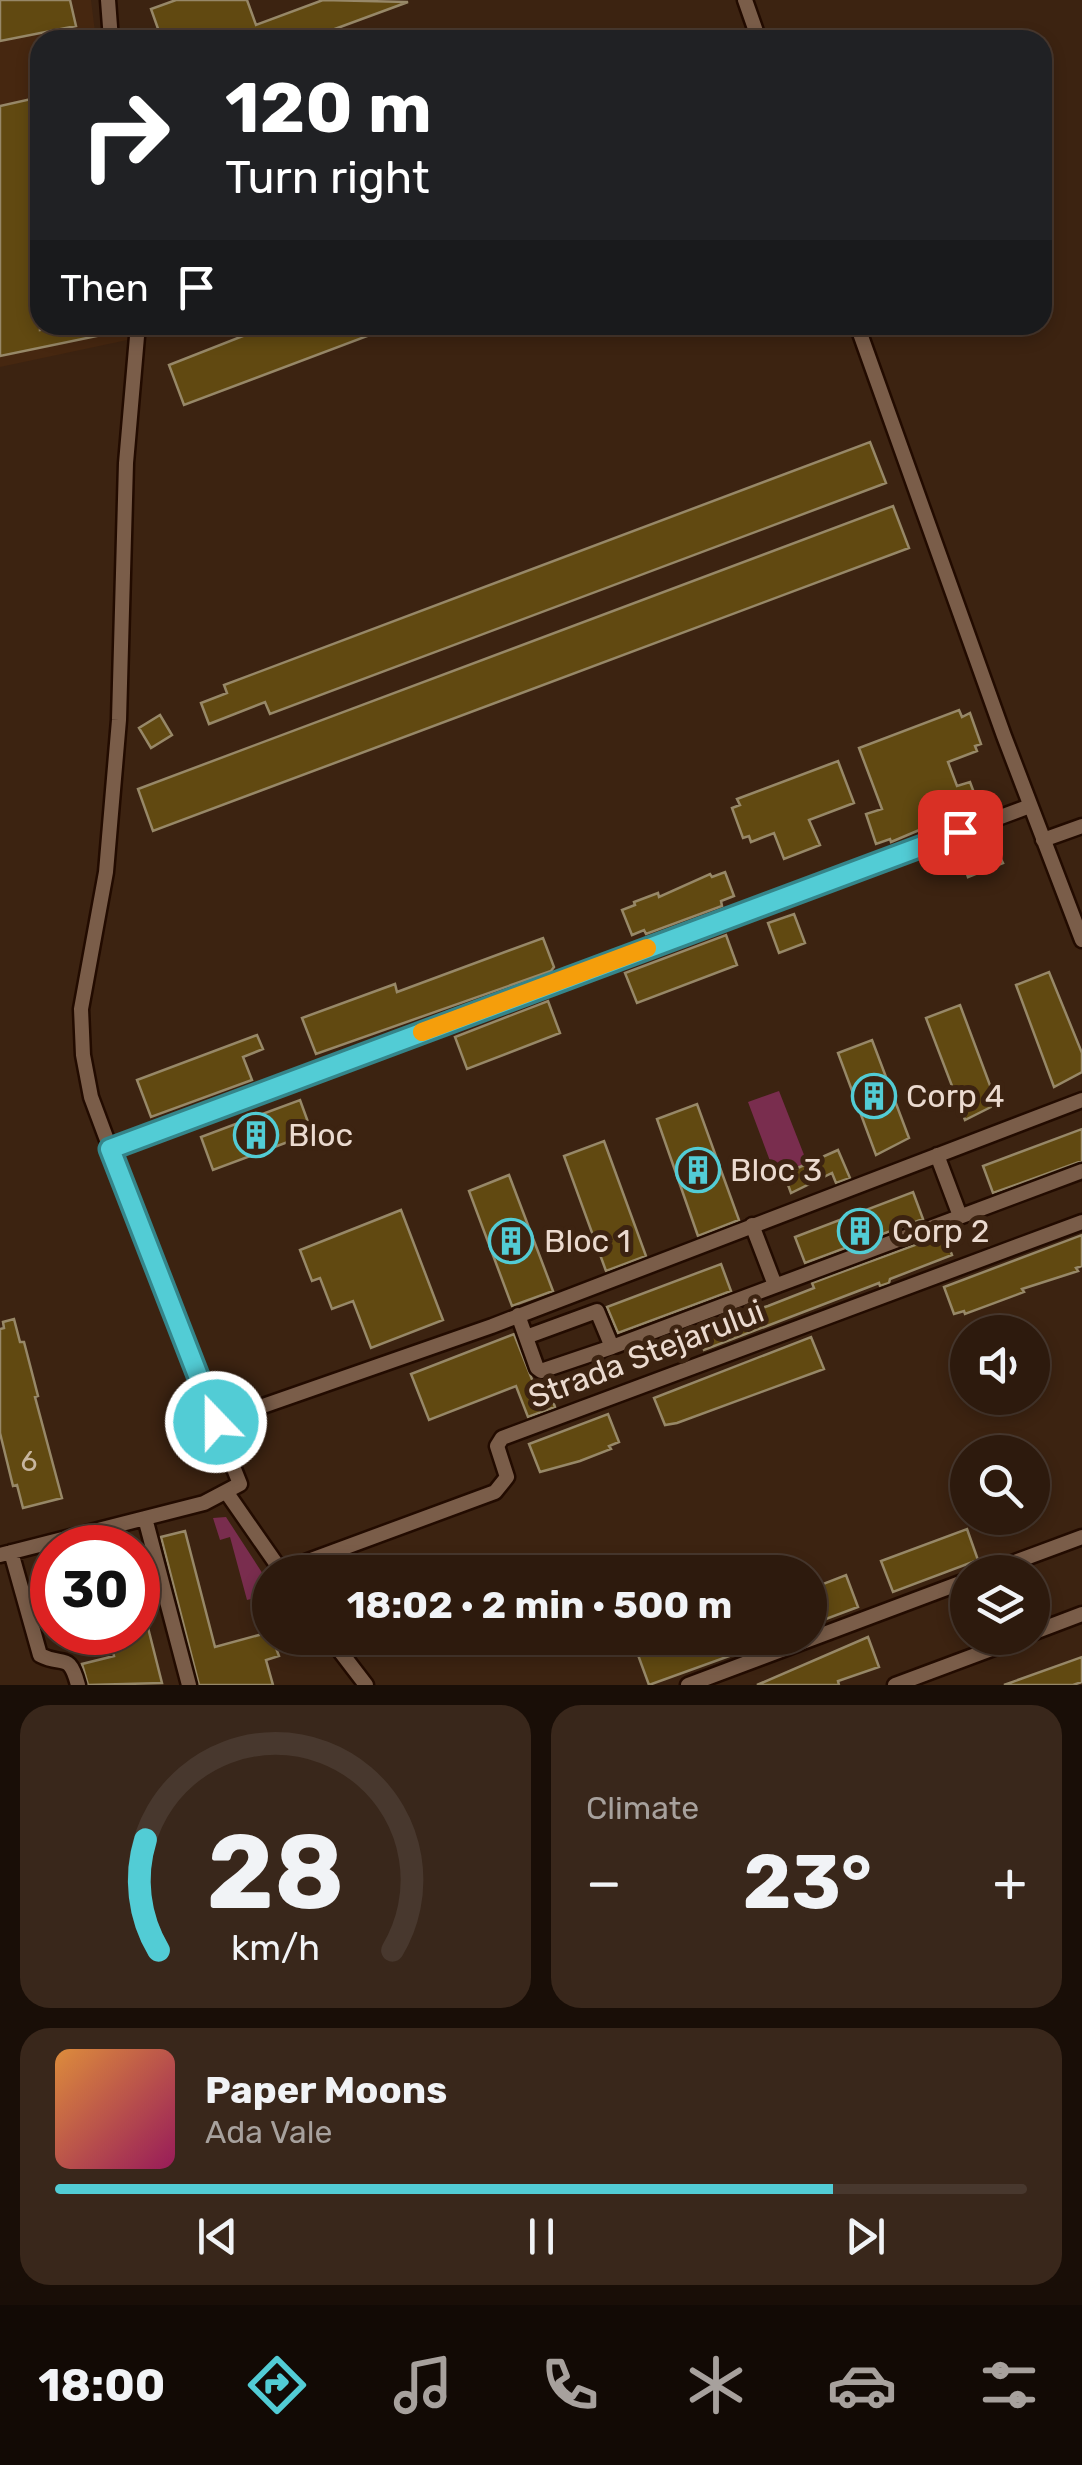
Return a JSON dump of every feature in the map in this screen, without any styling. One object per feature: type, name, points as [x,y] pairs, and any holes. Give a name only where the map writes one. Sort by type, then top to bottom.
[{"type":"street","points":[[108,0],[111,30]]},
{"type":"street","points":[[745,0],[756,30]]},
{"type":"street","points":[[137,335],[126,463],[122,652],[110,831],[81,1009],[83,1055],[91,1096],[216,1422],[233,1489],[272,1555]]},
{"type":"street","points":[[862,335],[1082,940]]},
{"type":"street","points":[[110,1149],[1030,806]]},
{"type":"street","points":[[1043,840],[1082,826]]},
{"type":"street","points":[[216,1422],[518,1315],[1082,1100]]},
{"type":"street","points":[[937,1156],[960,1216]]},
{"type":"street","points":[[518,1315],[537,1368],[545,1372],[1082,1171]]},
{"type":"street","name":"Strada Stejarului","points":[[327,1555],[495,1492],[507,1477],[497,1446],[502,1438],[1082,1222]]},
{"type":"street","points":[[752,1225],[775,1284]]},
{"type":"street","points":[[526,1337],[597,1310],[612,1347]]},
{"type":"street","points":[[78,1685],[68,1660],[40,1655],[6,1554],[204,1503],[233,1489]]},
{"type":"street","points":[[145,1518],[188,1685]]},
{"type":"street","points":[[1034,1555],[1082,1537]]},
{"type":"street","points":[[688,1685],[950,1587]]},
{"type":"street","points":[[1050,1626],[1082,1614]]},
{"type":"street","points":[[343,1655],[366,1685]]},
{"type":"street","points":[[895,1685],[975,1655]]},
{"type":"shaded area","points":[[0,0],[91,0],[95,30],[30,30],[30,335],[131,335],[132,339],[0,367]]},
{"type":"shaded area","points":[[779,1091],[808,1165],[776,1177],[748,1102]]},
{"type":"shaded area","points":[[226,1517],[252,1557],[252,1601],[247,1600],[230,1537],[220,1540],[213,1518]]},
{"type":"building","points":[[0,0],[70,0],[76,26],[30,30],[30,35],[0,41]]},
{"type":"building","points":[[176,0],[247,0],[256,25],[323,0],[408,2],[332,30],[158,30],[151,9]]},
{"type":"building","points":[[30,99],[30,335],[102,335],[0,356],[0,106]]},
{"type":"building","points":[[246,335],[370,335],[184,405],[169,365]]},
{"type":"building","points":[[870,442],[886,483],[270,714],[265,702],[209,724],[201,703],[227,693],[224,685]]},
{"type":"building","points":[[893,506],[909,548],[153,831],[138,789]]},
{"type":"building","points":[[959,710],[962,717],[970,713],[981,744],[975,746],[977,751],[948,762],[957,786],[970,782],[979,806],[944,823],[943,820],[891,842],[890,839],[876,844],[866,814],[882,809],[859,748]]},
{"type":"building","points":[[160,715],[172,735],[151,748],[139,728]]},
{"type":"building","points":[[838,761],[854,803],[809,820],[820,845],[784,859],[774,833],[751,842],[749,836],[743,838],[732,808],[740,805],[737,799]]},
{"type":"building","points":[[991,839],[1003,863],[968,877],[959,851]]},
{"type":"building","points":[[725,872],[734,896],[721,901],[722,906],[646,934],[644,930],[632,935],[622,910],[658,893],[659,897],[710,874],[712,877]]},
{"type":"building","points":[[794,914],[805,943],[779,953],[768,923]]},
{"type":"building","points":[[726,935],[737,965],[637,1003],[625,973]]},
{"type":"building","points":[[543,938],[554,967],[551,971],[316,1054],[302,1018],[395,984],[397,992]]},
{"type":"building","points":[[1049,972],[1082,1053],[1082,1072],[1054,1087],[1016,985]]},
{"type":"building","points":[[548,1001],[560,1033],[467,1069],[455,1037]]},
{"type":"building","points":[[960,1005],[997,1104],[965,1120],[926,1018]]},
{"type":"building","points":[[257,1035],[263,1049],[243,1057],[252,1080],[151,1117],[137,1080]]},
{"type":"building","name":"Corp 4","points":[[872,1040],[909,1138],[876,1155],[838,1053]]},
{"type":"building","name":"Bloc","points":[[300,1100],[312,1133],[213,1170],[201,1137]]},
{"type":"building","name":"Bloc 3","points":[[697,1104],[739,1220],[698,1236],[657,1119]]},
{"type":"building","points":[[1082,1129],[1082,1161],[993,1193],[983,1166]]},
{"type":"building","points":[[604,1141],[646,1256],[606,1271],[564,1156]]},
{"type":"building","points":[[838,1150],[850,1178],[836,1183],[832,1173],[791,1193],[784,1174]]},
{"type":"building","name":"Bloc 1","points":[[509,1175],[553,1291],[512,1306],[469,1191]]},
{"type":"building","name":"Corp 2","points":[[913,1192],[923,1219],[805,1263],[795,1237]]},
{"type":"building","points":[[401,1210],[443,1320],[371,1348],[353,1301],[332,1309],[320,1278],[312,1281],[300,1250]]},
{"type":"building","points":[[1082,1235],[1082,1266],[1076,1268],[1078,1271],[1022,1289],[1024,1292],[965,1314],[954,1314],[944,1287]]},
{"type":"building","points":[[945,1237],[952,1255],[890,1279],[889,1283],[879,1283],[704,1350],[695,1327],[739,1311],[740,1315],[768,1306],[814,1288],[812,1283]]},
{"type":"building","points":[[721,1264],[731,1291],[618,1333],[607,1307]]},
{"type":"building","points":[[14,1319],[20,1342],[24,1342],[62,1498],[23,1508],[17,1485],[13,1486],[0,1433],[0,1329],[4,1328],[3,1322]]},
{"type":"building","points":[[514,1334],[537,1392],[548,1388],[555,1407],[528,1417],[516,1386],[429,1420],[411,1374]]},
{"type":"building","points":[[811,1337],[824,1369],[665,1425],[654,1398]]},
{"type":"building","points":[[608,1414],[619,1442],[609,1446],[611,1449],[540,1472],[529,1444]]},
{"type":"building","points":[[185,1531],[215,1647],[252,1637],[252,1655],[279,1655],[266,1660],[273,1685],[199,1685],[161,1537]]},
{"type":"building","points":[[951,1535],[969,1535],[976,1555],[950,1555],[950,1571],[893,1592],[881,1561]]},
{"type":"building","points":[[846,1575],[858,1607],[827,1619],[827,1582]]},
{"type":"building","points":[[868,1637],[879,1667],[838,1681],[839,1685],[757,1685],[827,1655]]},
{"type":"building","points":[[155,1655],[162,1683],[88,1685],[82,1664],[114,1656]]},
{"type":"building","points":[[638,1655],[732,1655],[649,1685]]},
{"type":"building","points":[[1082,1657],[1082,1682],[1004,1685]]},
{"type":"slow traffic","points":[[422,1032],[647,948]]},
{"type":"place","name":"Corp 4","points":[[874,1096]]},
{"type":"place","name":"Bloc","points":[[256,1135]]},
{"type":"place","name":"Bloc 3","points":[[698,1170]]},
{"type":"place","name":"Corp 2","points":[[860,1231]]},
{"type":"place","name":"Bloc 1","points":[[511,1241]]},
{"type":"route","points":[[216,1422],[110,1149],[960,832]]}]
